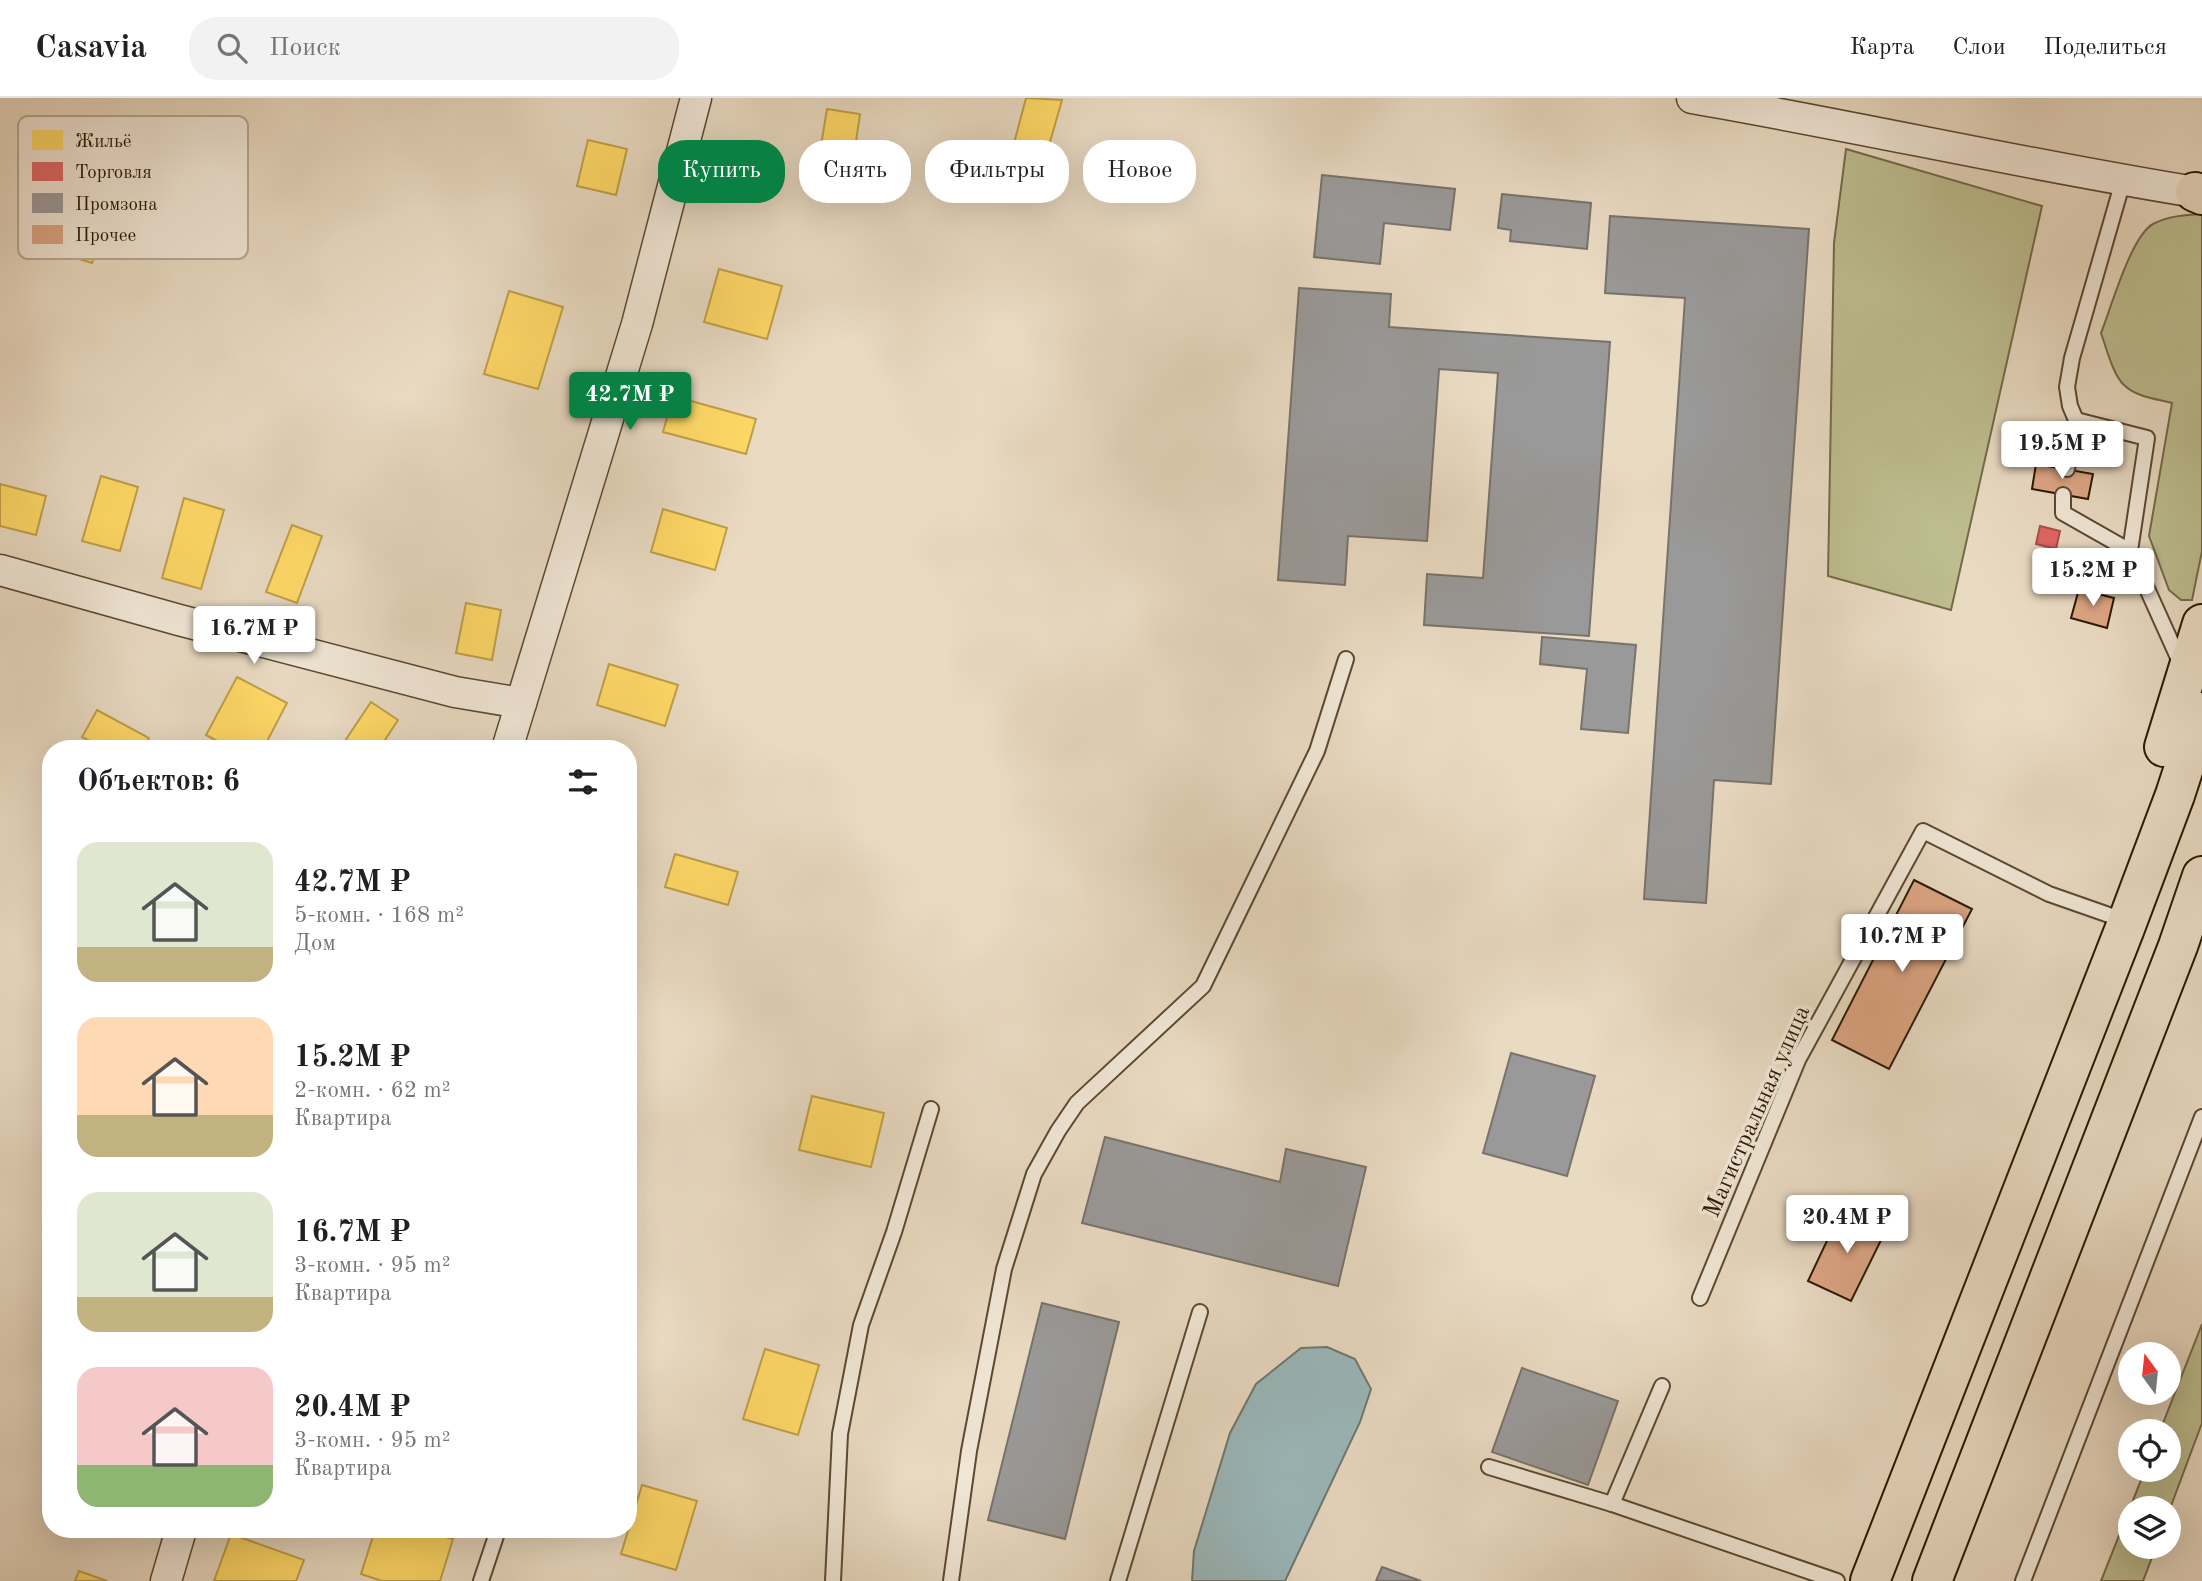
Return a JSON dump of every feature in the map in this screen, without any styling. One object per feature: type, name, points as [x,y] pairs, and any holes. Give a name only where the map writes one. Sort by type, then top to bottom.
[{"type":"highway","points":[[2050,1117],[2089,973],[2202,624]]},
{"type":"highway","points":[[1870,1581],[2125,928],[2175,795],[2202,712]]},
{"type":"highway","points":[[1932,1581],[2173,959],[2202,876]]},
{"type":"street","points":[[510,740],[637,324],[696,98]]},
{"type":"street","points":[[1692,98],[1777,106],[2123,181],[2200,193]]},
{"type":"street","points":[[0,570],[455,692],[521,702]]},
{"type":"street","points":[[166,1581],[179,1538]]},
{"type":"lane","points":[[2067,469],[2076,420],[2070,406],[2067,387],[2072,358],[2123,181]]},
{"type":"lane","points":[[2076,420],[2147,438],[2130,551],[2187,676]]},
{"type":"lane","points":[[2063,495],[2063,513],[2130,551]]},
{"type":"lane","points":[[951,1581],[969,1451],[1004,1269],[1034,1174],[1077,1103],[1203,986],[1317,751],[1346,659]]},
{"type":"lane","name":"Магистральная улица","points":[[1700,1298],[1798,1060],[1923,831],[2049,894],[2109,915]]},
{"type":"lane","points":[[833,1581],[840,1434],[861,1325],[894,1232],[931,1109]]},
{"type":"lane","points":[[2023,1581],[2202,1117]]},
{"type":"lane","points":[[1118,1581],[1200,1312]]},
{"type":"lane","points":[[1612,1504],[1662,1386]]},
{"type":"lane","points":[[1489,1467],[1612,1504],[1837,1581]]},
{"type":"lane","points":[[481,1581],[495,1538]]},
{"type":"green space","points":[[1846,149],[2042,206],[1951,610],[1828,576],[1834,243]]},
{"type":"green space","points":[[2202,214],[2202,551],[2192,600],[2181,600],[2169,590],[2149,536],[2172,403],[2141,395],[2124,385],[2113,368],[2101,333],[2130,257],[2145,231],[2165,219]]},
{"type":"green space","points":[[2202,1324],[2202,1423],[2181,1479],[2181,1419],[2165,1419],[2170,1405],[2181,1405],[2181,1378]]},
{"type":"green space","points":[[2140,1482],[2180,1482],[2175,1496],[2135,1496]]},
{"type":"green space","points":[[2118,1538],[2118,1559],[2151,1559],[2143,1581],[2101,1581]]},
{"type":"water","points":[[1327,1347],[1355,1359],[1371,1389],[1360,1422],[1285,1581],[1192,1581],[1194,1551],[1230,1433],[1256,1384],[1301,1348]]},
{"type":"building: Жильё","points":[[1026,98],[1062,100],[1051,140],[1015,140]]},
{"type":"building: Жильё","points":[[827,109],[860,114],[856,140],[822,140]]},
{"type":"building: Жильё","points":[[588,140],[627,149],[616,195],[577,186]]},
{"type":"building: Жильё","points":[[719,269],[782,286],[767,339],[704,322]]},
{"type":"building: Жильё","points":[[509,291],[563,307],[538,389],[484,374]]},
{"type":"building: Жильё","points":[[673,396],[756,419],[746,454],[663,432]]},
{"type":"building: Жильё","points":[[101,476],[138,487],[120,551],[82,541]]},
{"type":"building: Жильё","points":[[0,484],[46,496],[36,535],[0,526]]},
{"type":"building: Жильё","points":[[184,498],[224,510],[201,589],[162,578]]},
{"type":"building: Жильё","points":[[663,509],[727,528],[715,570],[651,552]]},
{"type":"building: Жильё","points":[[292,525],[322,536],[297,603],[266,592]]},
{"type":"building: Жильё","points":[[466,603],[501,610],[492,660],[456,653]]},
{"type":"building: Жильё","points":[[609,664],[678,685],[665,726],[597,705]]},
{"type":"building: Жильё","points":[[237,677],[287,703],[268,740],[215,740],[206,735]]},
{"type":"building: Жильё","points":[[371,702],[398,720],[385,740],[346,740]]},
{"type":"building: Жильё","points":[[97,710],[149,738],[88,740],[82,737]]},
{"type":"building: Жильё","points":[[675,854],[738,872],[728,905],[665,887]]},
{"type":"building: Жильё","points":[[812,1096],[884,1113],[871,1167],[799,1150]]},
{"type":"building: Жильё","points":[[765,1349],[819,1365],[798,1435],[743,1419]]},
{"type":"building: Жильё","points":[[642,1485],[697,1501],[676,1570],[621,1554],[626,1538],[637,1538],[637,1501]]},
{"type":"building: Жильё","points":[[230,1538],[242,1538],[304,1560],[296,1581],[214,1581]]},
{"type":"building: Жильё","points":[[372,1538],[453,1539],[440,1581],[382,1581],[361,1574]]},
{"type":"building: Жильё","points":[[79,1571],[107,1581],[75,1581]]},
{"type":"building: Торговля","points":[[2040,526],[2060,531],[2056,549],[2036,544]]},
{"type":"building: Промзона","points":[[1322,175],[1455,189],[1450,230],[1384,223],[1380,264],[1314,257]]},
{"type":"building: Промзона","points":[[1502,194],[1591,203],[1587,249],[1510,241],[1511,230],[1498,228]]},
{"type":"building: Промзона","points":[[1610,216],[1809,229],[1771,784],[1714,780],[1706,903],[1644,899],[1685,298],[1605,293]]},
{"type":"building: Промзона","points":[[1299,288],[1391,294],[1389,327],[1610,342],[1589,636],[1424,625],[1427,574],[1483,578],[1498,373],[1439,369],[1427,541],[1348,536],[1345,585],[1278,580]]},
{"type":"building: Промзона","points":[[1542,637],[1636,645],[1628,733],[1581,729],[1587,669],[1540,664]]},
{"type":"building: Промзона","points":[[1511,1053],[1595,1076],[1567,1176],[1483,1153]]},
{"type":"building: Промзона","points":[[1105,1137],[1280,1182],[1286,1149],[1366,1167],[1338,1286],[1082,1223]]},
{"type":"building: Промзона","points":[[1042,1303],[1119,1322],[1065,1539],[988,1520]]},
{"type":"building: Промзона","points":[[1522,1368],[1618,1401],[1588,1485],[1492,1452]]},
{"type":"building: Промзона","points":[[1382,1567],[1421,1581],[1376,1581]]},
{"type":"building: Прочее","points":[[2036,464],[2093,474],[2088,499],[2032,489]]},
{"type":"building: Прочее","points":[[2079,589],[2114,598],[2107,628],[2071,618]]},
{"type":"building: Прочее","points":[[1914,880],[1972,909],[1889,1069],[1832,1040]]},
{"type":"building: Прочее","points":[[1842,1209],[1886,1230],[1851,1301],[1808,1281]]}]
